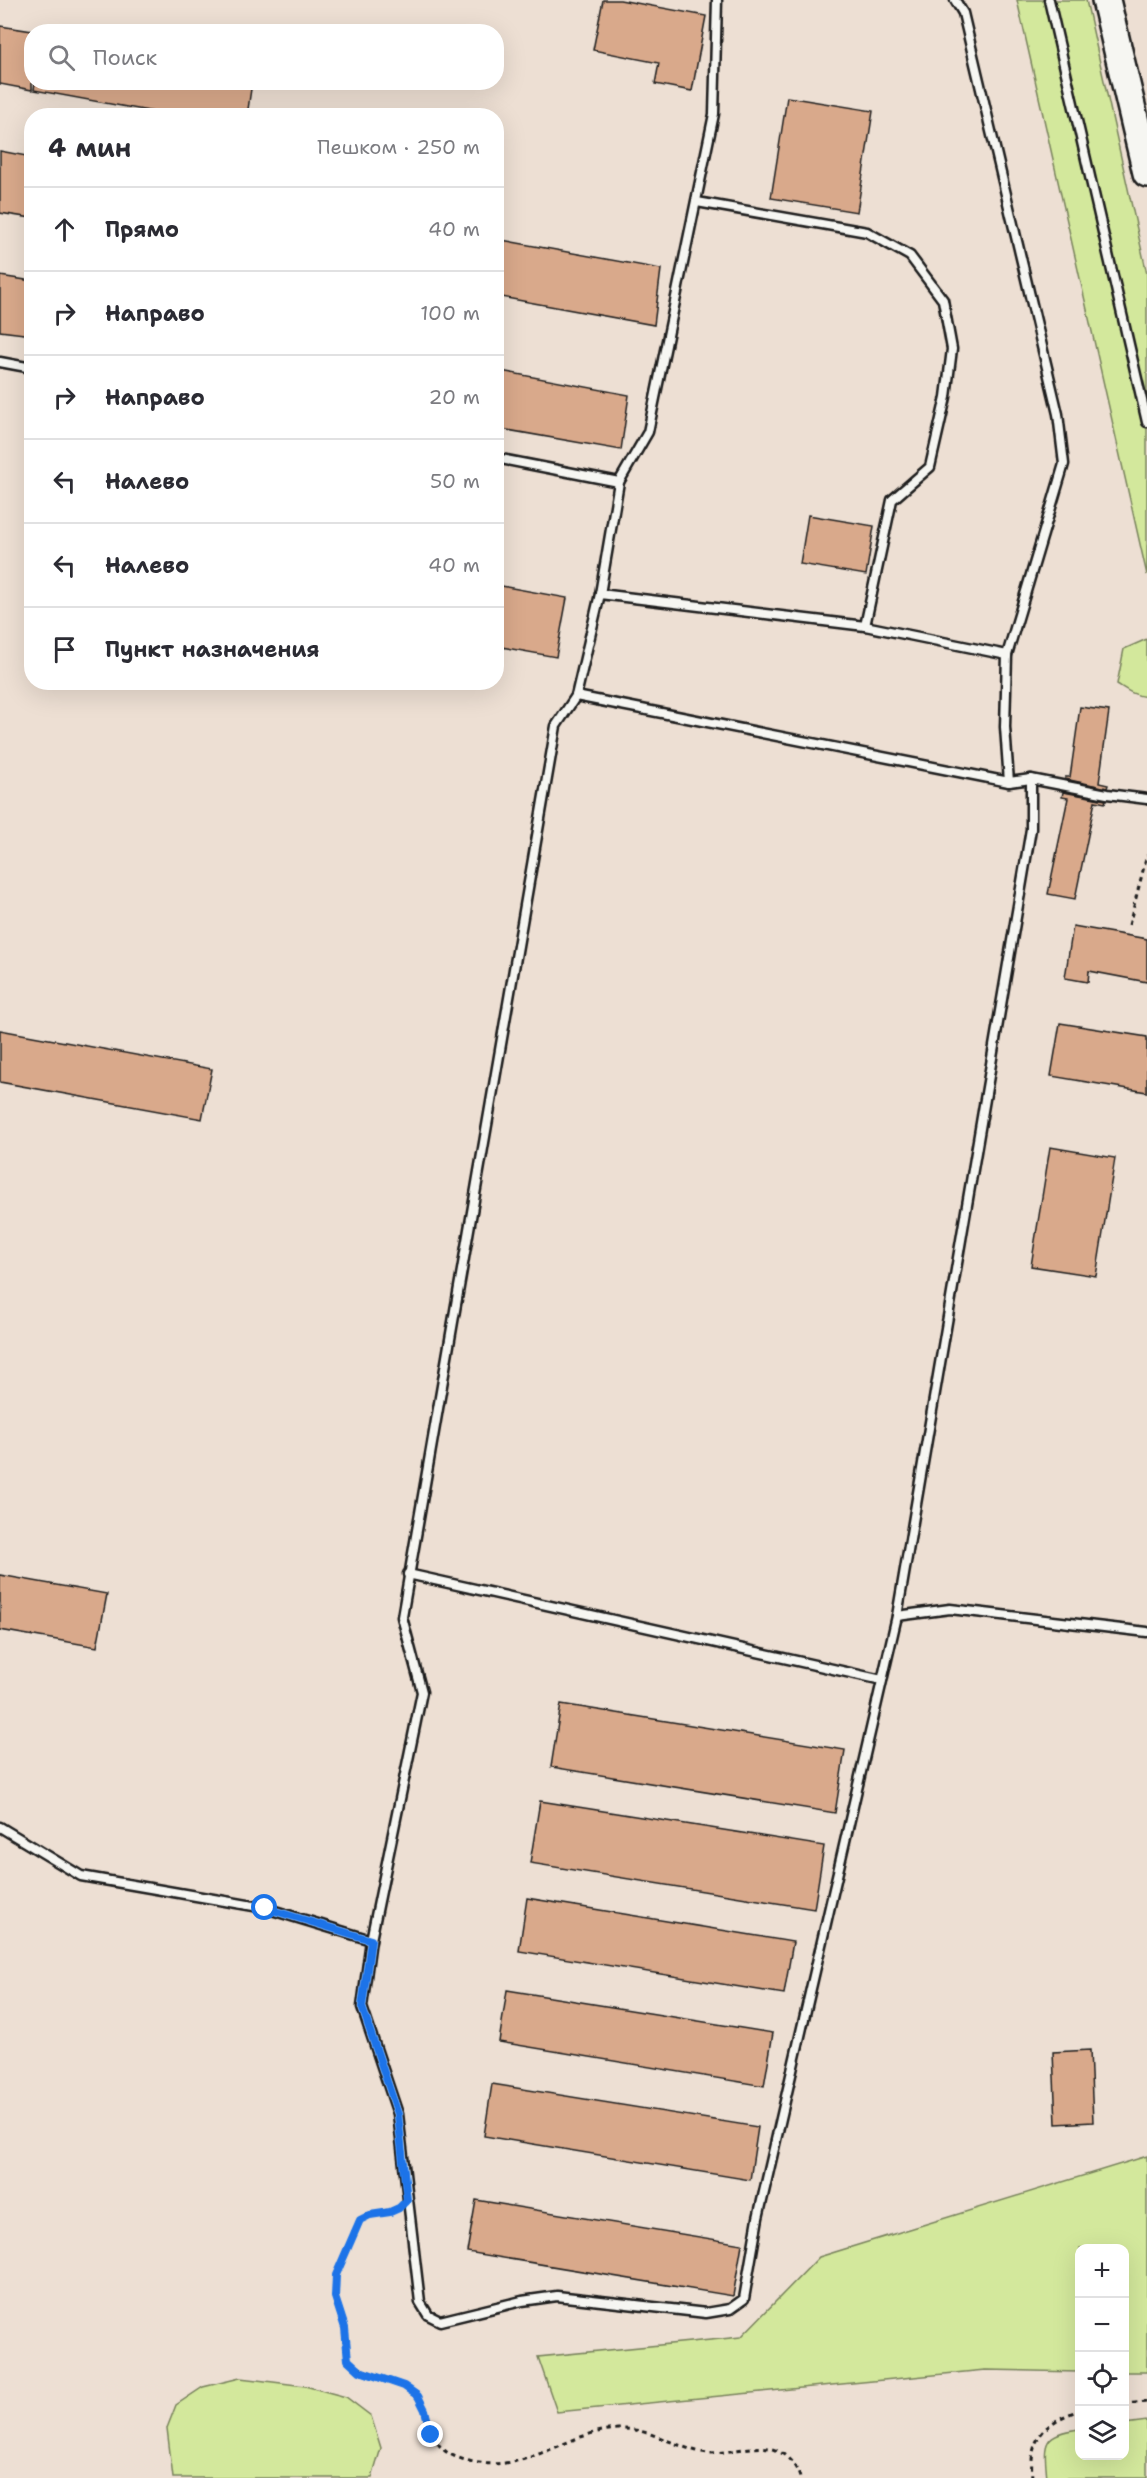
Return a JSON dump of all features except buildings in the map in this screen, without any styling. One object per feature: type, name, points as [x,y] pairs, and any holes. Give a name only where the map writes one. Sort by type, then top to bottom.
[{"type":"main road","points":[[1106,0],[1147,173]]},
{"type":"lane","points":[[717,0],[714,114],[648,432],[619,482],[600,594],[576,696],[556,726],[402,1617],[422,1692],[371,1940],[362,2007],[398,2114],[420,2302],[429,2315],[440,2321],[522,2301],[557,2296],[706,2313],[730,2309],[744,2299],[758,2218],[897,1616],[1031,829],[1031,778]]},
{"type":"lane","points":[[955,0],[963,13],[1055,402],[1064,464],[1007,655],[1005,728],[1010,782]]},
{"type":"lane","points":[[1049,0],[1147,422]]},
{"type":"lane","points":[[697,201],[867,232],[910,256],[943,300],[952,349],[946,397],[930,467],[892,500],[866,626]]},
{"type":"lane","points":[[0,362],[24,366]]},
{"type":"lane","points":[[504,460],[619,482]]},
{"type":"lane","points":[[600,594],[866,626],[1007,655]]},
{"type":"lane","points":[[576,696],[1010,782],[1031,778],[1107,794],[1147,799]]},
{"type":"lane","points":[[408,1574],[882,1680]]},
{"type":"lane","points":[[897,1616],[950,1609],[1147,1632]]},
{"type":"lane","points":[[0,1827],[81,1876],[265,1908],[371,1940]]},
{"type":"path","points":[[1130,925],[1147,855]]},
{"type":"path","points":[[407,2200],[399,2208],[390,2212],[370,2215],[360,2220],[336,2275],[335,2297],[345,2328],[348,2360],[360,2371],[404,2386],[418,2396],[425,2410],[431,2435],[442,2450],[472,2462],[510,2463],[531,2459],[592,2433],[619,2428],[658,2436],[703,2452],[769,2448],[785,2456],[800,2478]]},
{"type":"path","points":[[1129,2404],[1147,2402]]},
{"type":"path","points":[[1032,2478],[1031,2456],[1036,2441],[1045,2427],[1075,2412]]},
{"type":"green space","points":[[1017,0],[1086,0],[1147,274],[1147,575]]},
{"type":"green space","points":[[1147,639],[1147,697],[1135,694],[1117,684],[1124,649]]},
{"type":"green space","points":[[1147,2156],[1147,2372],[1129,2372],[1129,2244],[1075,2244],[1075,2372],[985,2370],[557,2412],[538,2357],[741,2337],[819,2257]]},
{"type":"green space","points":[[240,2378],[305,2386],[346,2397],[371,2416],[381,2448],[372,2478],[173,2478],[167,2428],[176,2405],[203,2387]]},
{"type":"green space","points":[[1147,2421],[1147,2478],[1047,2478],[1045,2457],[1051,2438],[1075,2430],[1075,2460],[1129,2460],[1129,2423]]},
{"type":"route","points":[[265,1908],[371,1940],[362,2007],[398,2114],[407,2200],[399,2208],[390,2212],[370,2215],[360,2220],[336,2275],[335,2297],[345,2328],[348,2360],[360,2371],[404,2386],[418,2396],[425,2410],[431,2435]]}]
